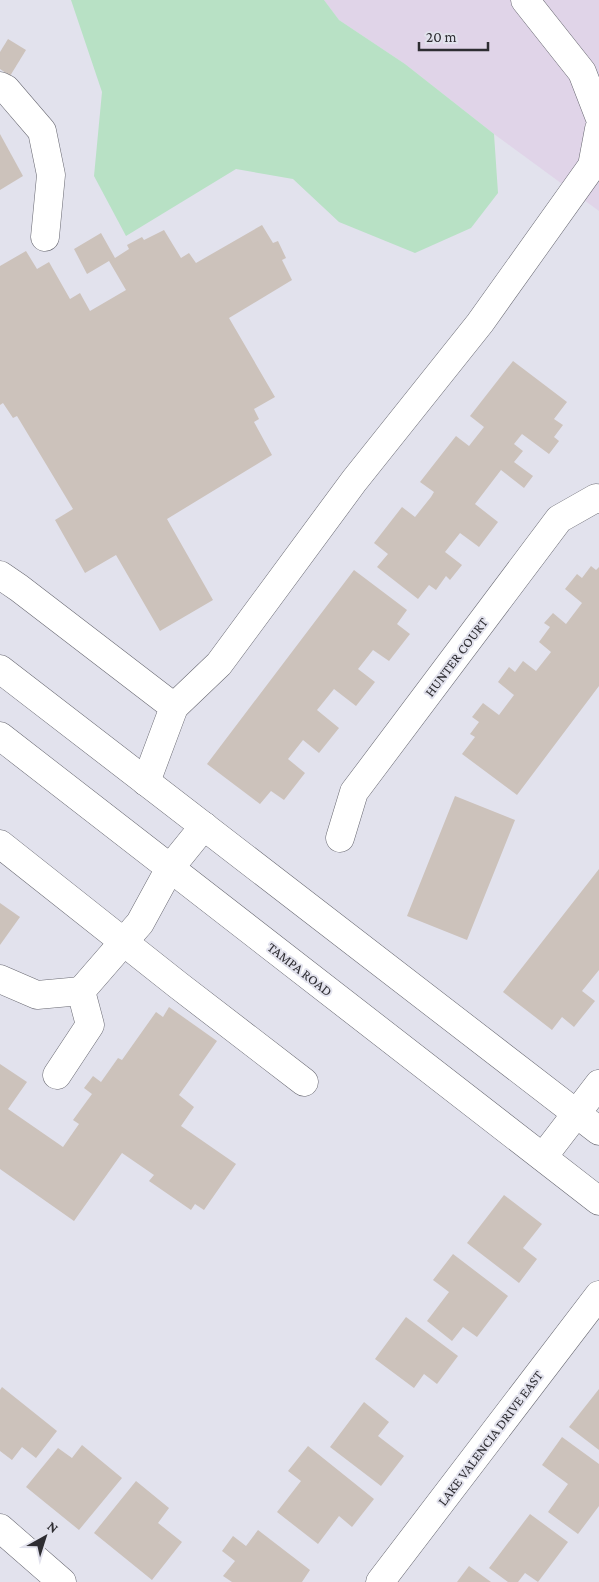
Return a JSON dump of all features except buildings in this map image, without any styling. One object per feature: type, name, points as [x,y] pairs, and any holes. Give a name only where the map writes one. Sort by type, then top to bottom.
[{"type":"main road","points":[[525,0],[582,72],[599,116]]},
{"type":"main road","points":[[0,86],[6,89],[42,131],[51,175],[45,237]]},
{"type":"main road","points":[[146,782],[174,707],[219,664],[354,482],[480,323],[592,166],[599,129]]},
{"type":"main road","name":"HUNTER COURT","points":[[340,838],[354,792],[559,519],[596,498],[599,499]]},
{"type":"main road","points":[[0,575],[174,707]]},
{"type":"main road","points":[[0,669],[599,1131]]},
{"type":"main road","name":"TAMPA ROAD","points":[[0,736],[599,1201]]},
{"type":"main road","points":[[0,979],[37,995],[81,991],[140,923],[170,868],[204,826]]},
{"type":"main road","points":[[0,844],[304,1082]]},
{"type":"main road","points":[[57,1075],[90,1025],[81,991]]},
{"type":"main road","points":[[543,1157],[599,1084]]},
{"type":"main road","name":"LAKE VALENCIA DRIVE EAST","points":[[380,1582],[599,1295]]},
{"type":"main road","points":[[0,1528],[62,1582]]},
{"type":"shaded area","points":[[324,0],[599,0],[599,211],[494,134],[405,64],[339,20]]},
{"type":"green space","points":[[71,0],[324,0],[339,20],[405,64],[494,134],[498,193],[471,228],[415,253],[339,222],[293,179],[236,169],[126,236],[94,176],[102,92]]}]
